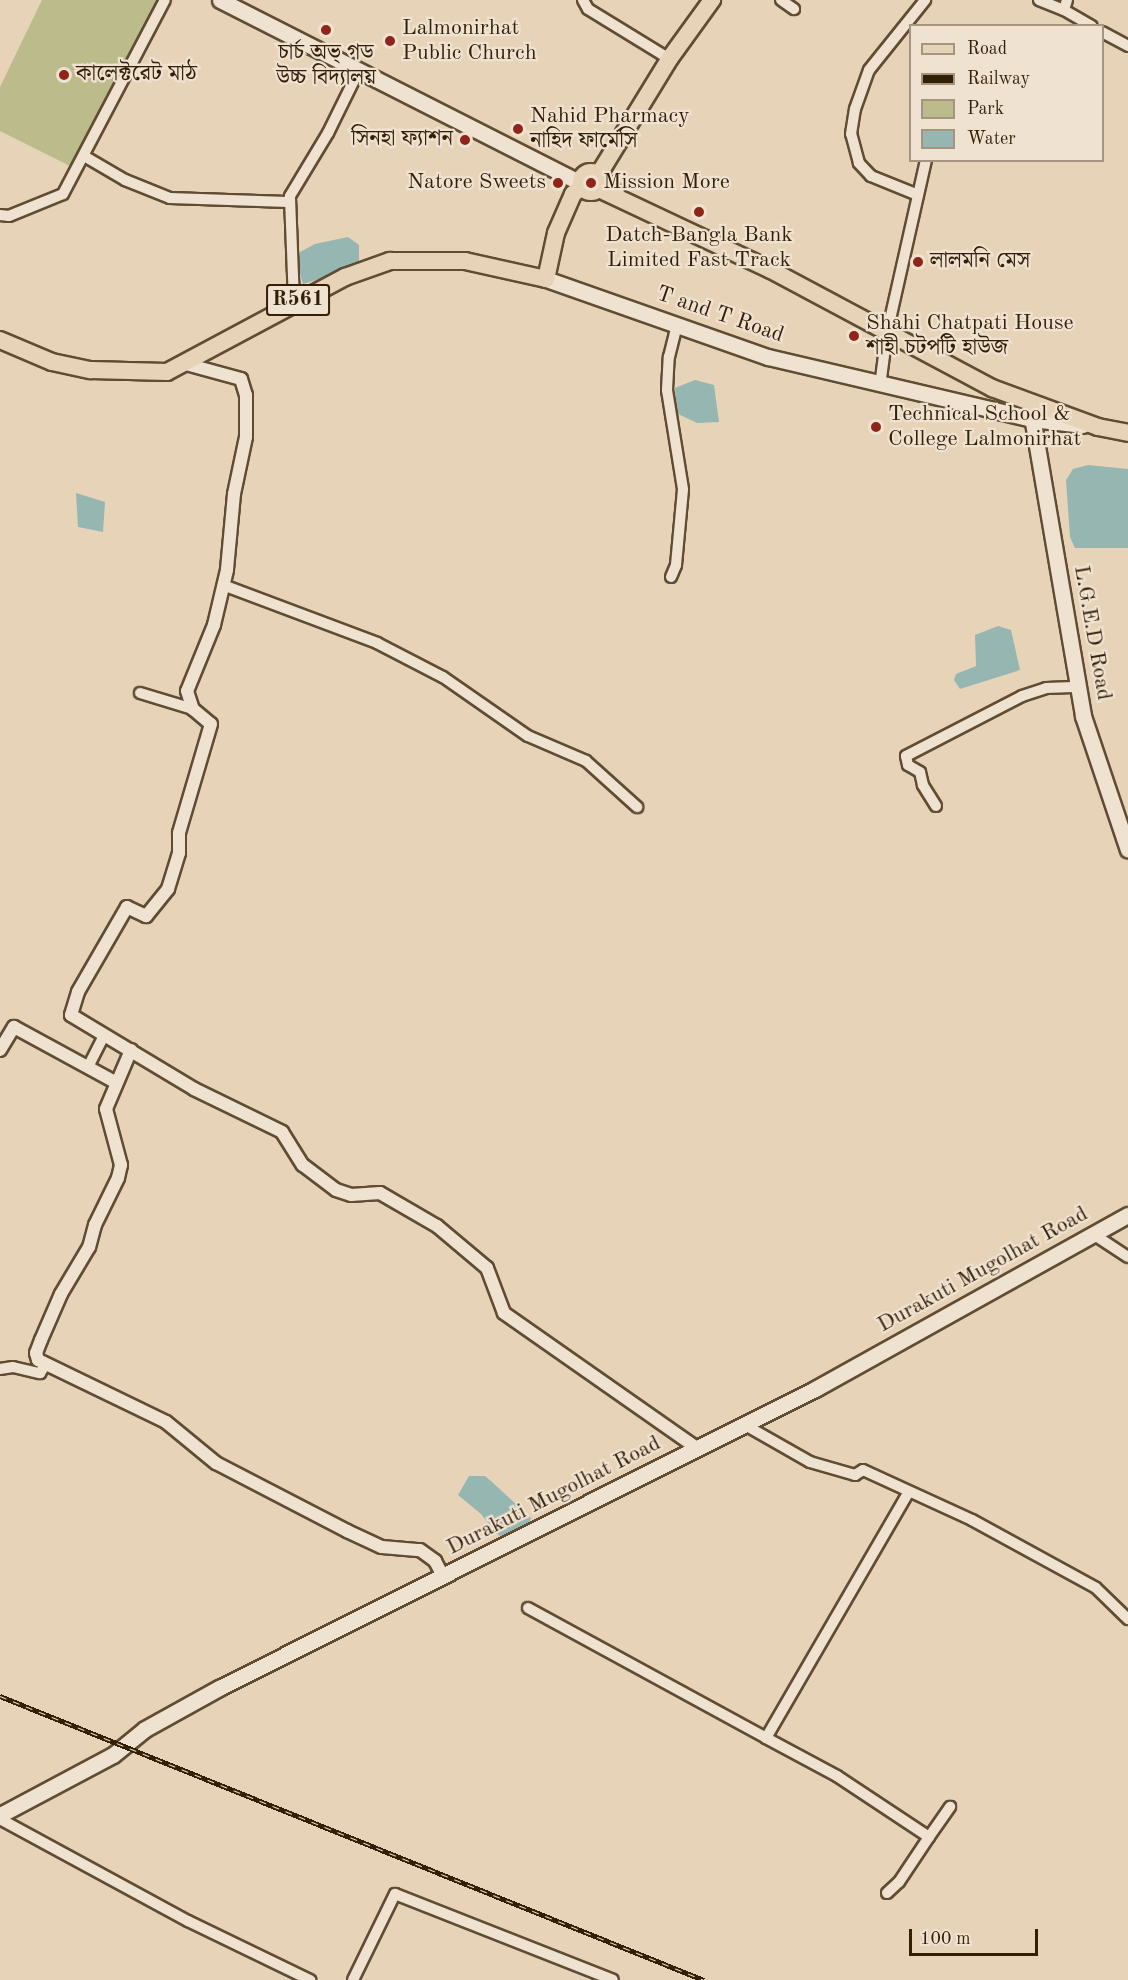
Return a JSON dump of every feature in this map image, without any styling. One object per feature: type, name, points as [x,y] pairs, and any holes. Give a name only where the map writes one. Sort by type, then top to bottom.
[{"type":"main road","points":[[220,0],[239,4],[359,70],[771,270],[992,388],[1098,427],[1128,433]]},
{"type":"main road","points":[[590,182],[663,55],[704,0]]},
{"type":"main road","points":[[546,279],[556,233],[573,194],[590,182],[670,58],[711,0]]},
{"type":"main road","name":"T and T Road","points":[[294,302],[345,277],[390,261],[418,258],[465,261],[546,279],[768,357],[880,386],[1032,419],[1098,427]]},
{"type":"main road","name":"R561","points":[[0,340],[52,362],[91,370],[167,372],[186,364],[294,302]]},
{"type":"main road","name":"L.G.E.D Road","points":[[1030,402],[1091,743],[1102,766],[1128,850]]},
{"type":"main road","name":"Durakuti Mugolhat Road","points":[[0,1817],[113,1755],[145,1729],[219,1688],[745,1425],[1128,1215]]},
{"type":"street","points":[[0,215],[9,216],[63,194],[165,0]]},
{"type":"street","points":[[583,0],[588,9],[663,55]]},
{"type":"street","points":[[781,0],[794,9]]},
{"type":"street","points":[[918,195],[871,176],[859,163],[851,134],[855,109],[869,70],[925,0]]},
{"type":"street","points":[[1039,0],[1065,5],[1089,24]]},
{"type":"street","points":[[1104,33],[1128,46]]},
{"type":"street","points":[[294,302],[292,217],[288,202],[328,133],[359,70]]},
{"type":"street","points":[[84,156],[124,180],[170,198],[288,202]]},
{"type":"street","points":[[880,386],[887,333],[926,162]]},
{"type":"street","points":[[671,577],[676,565],[683,489],[667,390],[669,357],[677,324]]},
{"type":"street","points":[[186,364],[241,379],[246,395],[246,437],[234,494],[223,585],[214,625],[187,691],[193,709]]},
{"type":"street","points":[[223,585],[377,643],[443,677],[528,736],[586,761],[637,807]]},
{"type":"street","points":[[936,806],[923,785],[921,772],[908,765],[906,756],[1022,696],[1046,688],[1080,687]]},
{"type":"street","points":[[140,693],[193,709],[212,724],[179,833],[179,853],[168,889],[146,916],[127,907],[78,992],[71,1014],[204,1095],[282,1132],[303,1164],[336,1190],[351,1195],[380,1193],[437,1226],[486,1268],[504,1312],[698,1449]]},
{"type":"street","points":[[0,1050],[14,1027],[115,1082]]},
{"type":"street","points":[[88,1067],[104,1036]]},
{"type":"street","points":[[131,1050],[115,1082],[106,1109],[121,1165],[118,1178],[95,1225],[89,1248],[61,1294],[36,1353],[38,1360],[166,1422],[216,1463],[356,1535],[382,1547],[420,1550],[435,1561],[443,1576]]},
{"type":"street","points":[[1093,1234],[1128,1257]]},
{"type":"street","points":[[0,1369],[13,1367],[40,1374],[46,1364]]},
{"type":"street","points":[[745,1425],[810,1462],[855,1475],[863,1470],[908,1493],[972,1520],[1096,1588],[1128,1618]]},
{"type":"street","points":[[766,1738],[908,1493]]},
{"type":"street","points":[[528,1608],[837,1776],[929,1837]]},
{"type":"street","points":[[887,1893],[899,1882],[950,1807]]},
{"type":"street","points":[[0,1817],[188,1921],[310,1980]]},
{"type":"street","points":[[353,1980],[395,1894],[613,1980]]},
{"type":"green space","name":"কালেক্টরেট মাঠ","points":[[42,0],[161,0],[74,168],[0,131],[0,87]]},
{"type":"water","points":[[348,237],[359,245],[359,262],[343,272],[303,284],[298,267],[300,252],[315,244]]},
{"type":"water","points":[[695,380],[714,385],[719,422],[697,423],[676,413],[675,388]]},
{"type":"water","points":[[1088,465],[1128,469],[1128,548],[1075,548],[1070,537],[1066,480],[1073,469]]},
{"type":"water","points":[[76,493],[105,502],[103,532],[78,527]]},
{"type":"water","points":[[998,626],[1011,630],[1020,670],[960,689],[954,680],[956,674],[976,666],[975,635]]},
{"type":"water","points":[[469,1476],[485,1476],[531,1518],[528,1526],[510,1535],[500,1536],[495,1532],[481,1514],[458,1495]]},
{"type":"railway","points":[[0,1696],[704,1980]]},
{"type":"place","name":"চার্চ অভ্ গড ‍উচ্চ বিদ্যালয়","points":[[326,30]]},
{"type":"place","name":"Lalmonirhat Public Church","points":[[390,41]]},
{"type":"place","name":"কালেক্টরেট মাঠ","points":[[64,75]]},
{"type":"place","name":"Nahid Pharmacy নাহিদ ফার্মেসি","points":[[518,129]]},
{"type":"place","name":"সিনহা ফ্যাশন","points":[[465,140]]},
{"type":"place","name":"Natore Sweets","points":[[558,183]]},
{"type":"place","name":"Mission More","points":[[591,183]]},
{"type":"place","name":"Datch-Bangla Bank Limited Fast Track","points":[[699,212]]},
{"type":"place","name":"লালমনি মেস","points":[[918,262]]},
{"type":"place","name":"Shahi Chatpati House শাহী চটপটি হাউজ","points":[[854,336]]},
{"type":"place","name":"Technical School & College Lalmonirhat","points":[[876,427]]}]
